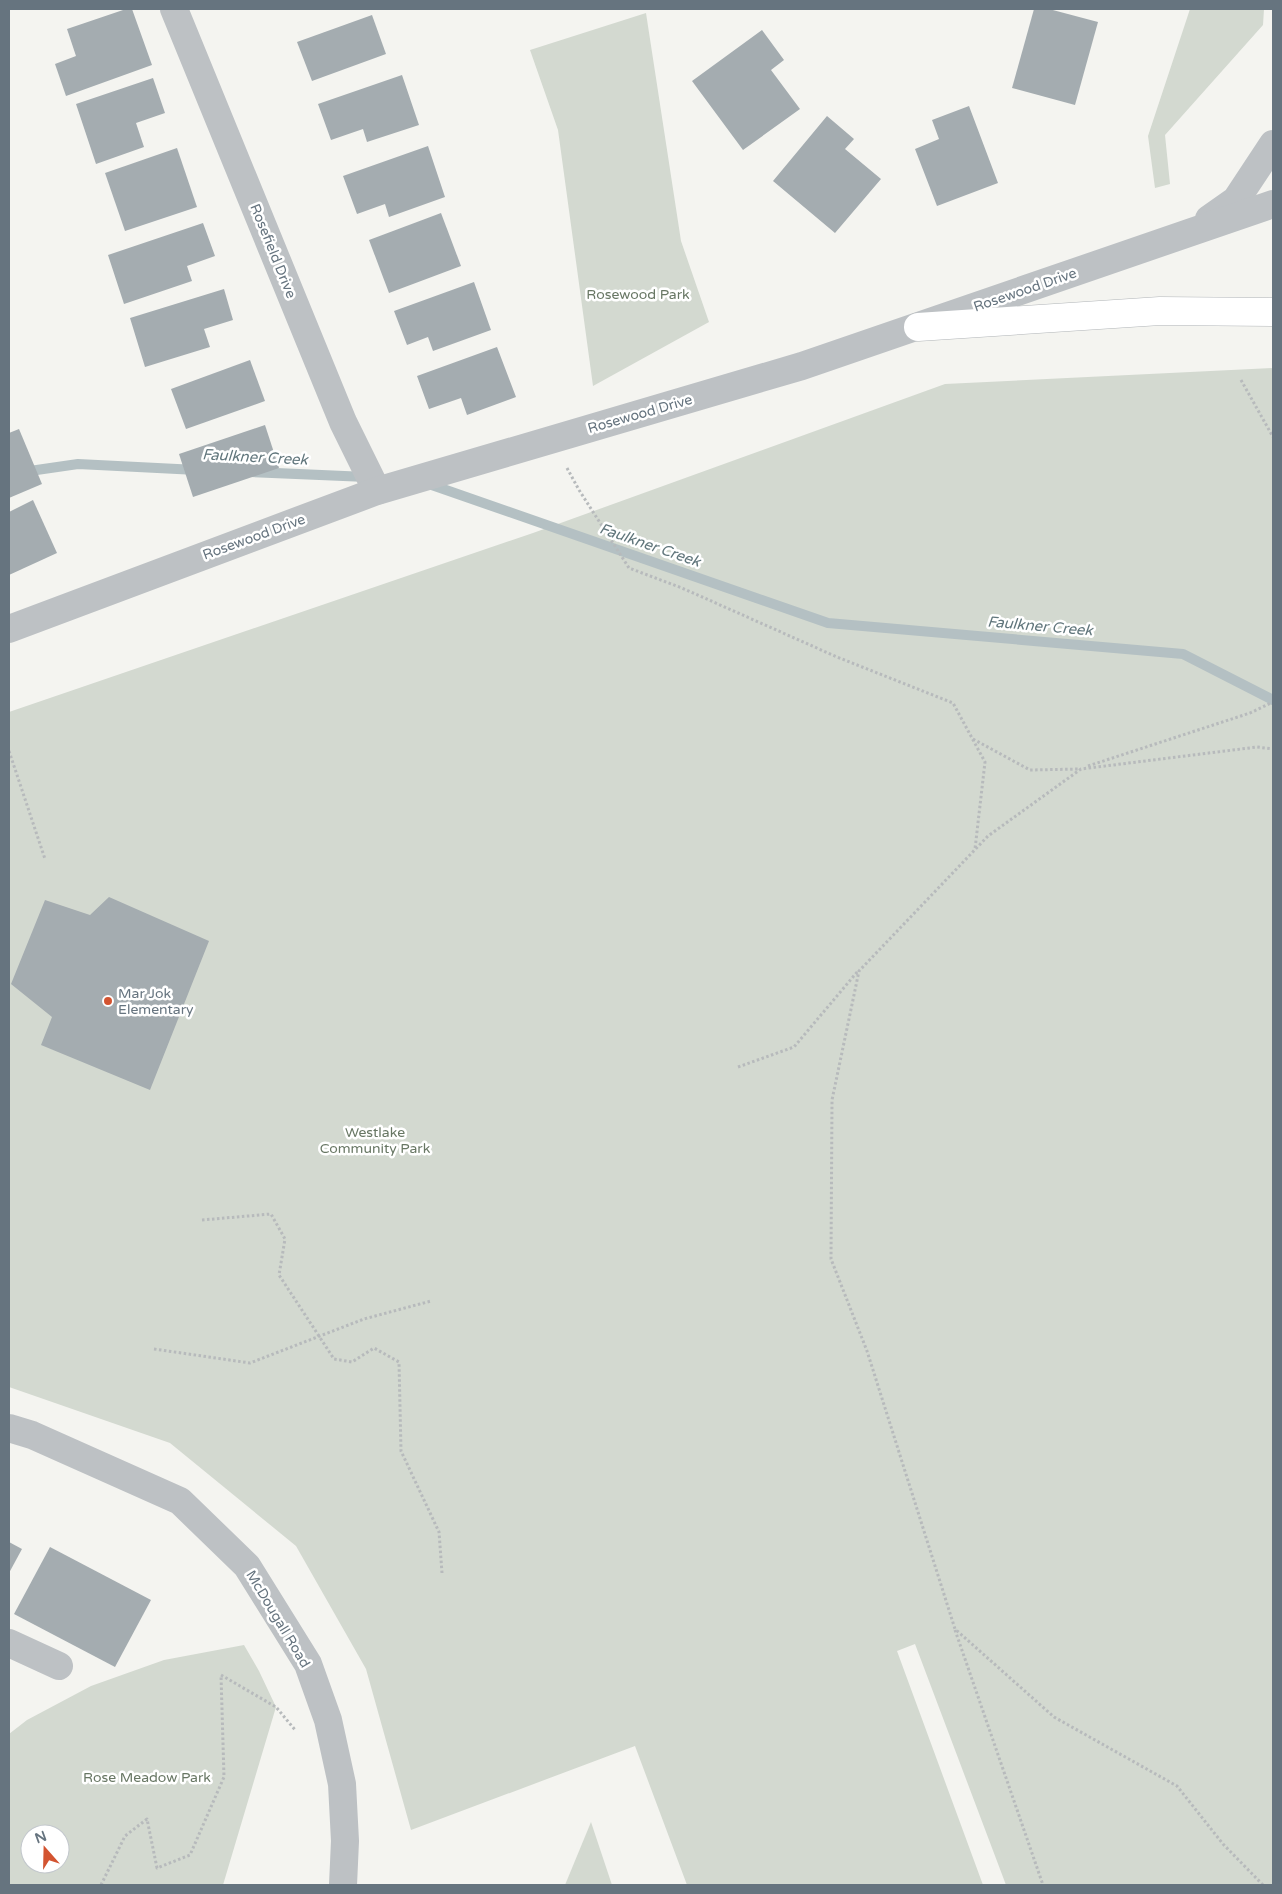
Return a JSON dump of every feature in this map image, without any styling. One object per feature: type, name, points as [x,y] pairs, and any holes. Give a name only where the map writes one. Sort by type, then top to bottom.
[{"type":"main road","points":[[918,326],[1160,311],[1273,312]]},
{"type":"street","name":"Rosefield Drive","points":[[174,9],[343,422],[377,491]]},
{"type":"street","points":[[1189,233],[1236,200],[1273,144]]},
{"type":"street","name":"Rosewood Drive","points":[[9,629],[377,491],[802,366],[1273,204]]},
{"type":"street","name":"McDougall Road","points":[[9,1428],[32,1435],[180,1501],[247,1566],[308,1664],[328,1720],[342,1784],[345,1841],[343,1885]]},
{"type":"street","points":[[9,1643],[59,1666]]},
{"type":"path","points":[[1241,380],[1273,437]]},
{"type":"path","points":[[552,440],[579,490],[629,568],[682,588],[837,657],[954,703],[985,762],[975,850]]},
{"type":"path","points":[[738,1067],[794,1047],[859,971],[988,836],[1081,769],[1250,713],[1273,702]]},
{"type":"path","points":[[973,739],[1030,770],[1081,769],[1257,747],[1273,748]]},
{"type":"path","points":[[9,751],[45,859]]},
{"type":"path","points":[[859,971],[832,1100],[831,1259],[868,1351],[955,1629],[1043,1885]]},
{"type":"path","points":[[202,1220],[271,1214],[285,1239],[279,1275],[334,1359],[352,1362],[374,1348],[399,1362],[401,1451],[439,1532],[442,1574]]},
{"type":"path","points":[[154,1349],[250,1363],[364,1319],[431,1301]]},
{"type":"path","points":[[955,1629],[1054,1717],[1178,1786],[1223,1844],[1263,1885]]},
{"type":"path","points":[[101,1885],[126,1836],[147,1819],[157,1868],[190,1855],[224,1777],[221,1676],[276,1708],[300,1736]]},
{"type":"green space","points":[[1190,9],[1264,9],[1263,25],[1165,135],[1170,184],[1155,188],[1148,136]]},
{"type":"green space","name":"Rosewood Park","points":[[646,13],[681,241],[709,322],[593,386],[558,130],[530,50]]},
{"type":"green space","name":"Westlake Community Park","points":[[1273,368],[1273,1885],[1006,1885],[915,1644],[897,1651],[983,1885],[687,1885],[635,1746],[411,1830],[366,1669],[296,1546],[170,1443],[9,1387],[9,712],[533,533],[945,384]]},
{"type":"green space","name":"Rose Meadow Park","points":[[244,1645],[276,1707],[223,1885],[9,1885],[9,1734],[27,1720],[91,1686],[164,1660]]},
{"type":"green space","points":[[591,1822],[612,1885],[565,1885]]},
{"type":"building","points":[[126,9],[132,9],[152,65],[66,96],[55,64],[76,56],[67,29]]},
{"type":"building","points":[[1034,9],[1049,9],[1098,22],[1075,105],[1012,88]]},
{"type":"building","points":[[372,15],[386,54],[312,81],[297,42]]},
{"type":"building","points":[[762,30],[784,60],[771,70],[800,109],[743,150],[692,81]]},
{"type":"building","points":[[402,75],[419,125],[367,142],[363,129],[331,140],[318,104]]},
{"type":"building","points":[[153,78],[165,113],[136,123],[144,147],[96,164],[76,104]]},
{"type":"building","points":[[969,106],[998,183],[937,206],[915,149],[939,139],[932,120]]},
{"type":"building","points":[[827,116],[854,139],[845,149],[881,179],[835,233],[773,181]]},
{"type":"building","points":[[428,146],[445,197],[389,217],[385,204],[357,214],[343,176]]},
{"type":"building","points":[[177,148],[197,207],[125,231],[105,173]]},
{"type":"building","points":[[441,213],[461,266],[389,293],[369,240]]},
{"type":"building","points":[[203,223],[215,256],[187,266],[192,281],[124,304],[108,255]]},
{"type":"building","points":[[474,282],[491,330],[433,351],[428,337],[407,345],[394,311]]},
{"type":"building","points":[[224,289],[233,320],[204,329],[210,347],[145,367],[130,318]]},
{"type":"building","points":[[497,347],[516,397],[467,415],[461,398],[429,409],[417,376]]},
{"type":"building","points":[[250,360],[265,401],[186,429],[171,389]]},
{"type":"building","points":[[265,425],[279,468],[193,497],[179,454]]},
{"type":"building","points":[[19,429],[42,484],[9,498],[9,433]]},
{"type":"building","points":[[33,500],[57,553],[9,575],[9,512]]},
{"type":"building","name":"Mar Jok Elementary","points":[[109,897],[209,941],[150,1090],[41,1045],[52,1017],[11,984],[45,900],[90,915]]},
{"type":"building","points":[[9,1542],[22,1549],[9,1573]]},
{"type":"building","points":[[50,1547],[151,1600],[115,1667],[14,1614]]},
{"type":"waterway","name":"Faulkner Creek","points":[[9,474],[78,464],[197,470]]},
{"type":"waterway","name":"Faulkner Creek","points":[[251,472],[367,477]]},
{"type":"waterway","name":"Faulkner Creek","points":[[426,483],[828,623],[1183,654],[1273,700]]},
{"type":"place","name":"Mar Jok Elementary","points":[[108,1001]]}]
